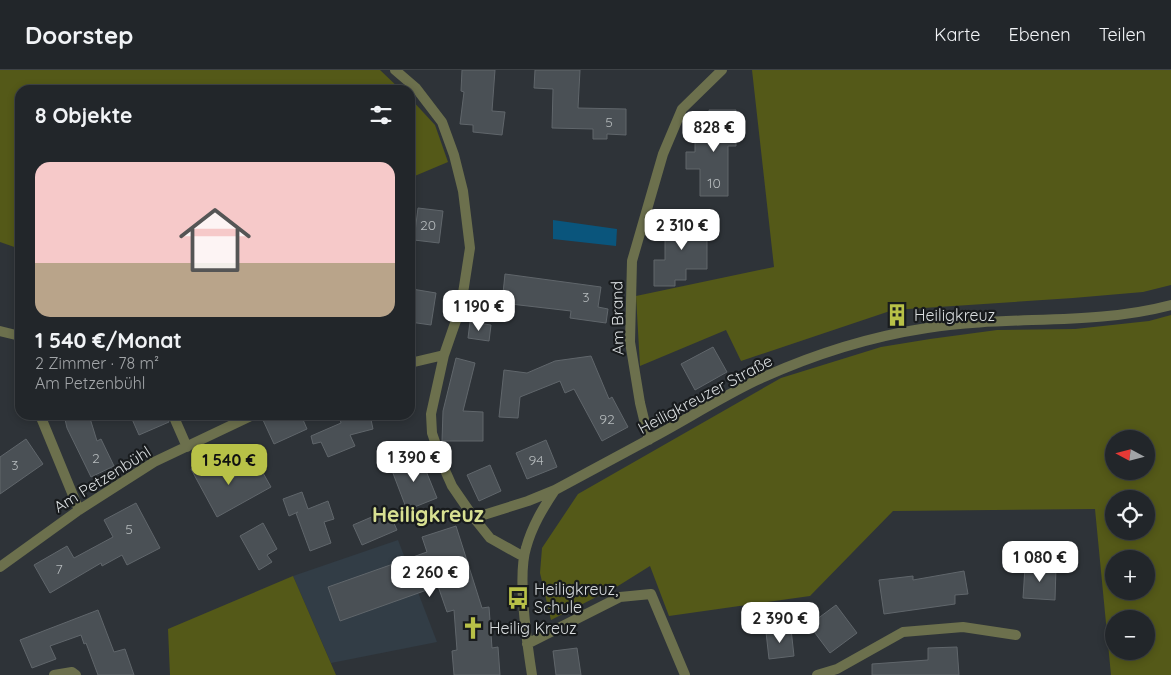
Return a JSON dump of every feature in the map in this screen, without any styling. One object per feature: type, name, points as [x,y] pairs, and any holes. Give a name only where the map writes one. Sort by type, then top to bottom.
[{"type":"street","points":[[395,70],[412,85]]},
{"type":"street","name":"Am Brand","points":[[649,440],[640,403],[630,342],[632,261],[663,154],[682,110],[722,70]]},
{"type":"street","points":[[415,87],[442,122],[454,155],[463,191],[470,248],[461,306],[444,354],[431,414],[432,433],[452,486],[474,518],[490,538],[524,557]]},
{"type":"street","name":"Heiligkreuzer Straße","points":[[474,518],[528,501],[555,490],[753,382],[826,353],[878,337],[927,328],[997,320],[1074,319],[1145,312],[1171,305]]},
{"type":"street","points":[[0,332],[15,335]]},
{"type":"street","points":[[415,362],[444,354]]},
{"type":"street","points":[[42,420],[79,510]]},
{"type":"street","points":[[176,420],[187,447]]},
{"type":"street","name":"Am Petzenbühl","points":[[0,567],[79,510],[154,462],[243,420]]},
{"type":"street","name":"Heiligkreuzer Straße","points":[[532,675],[528,644],[524,557],[541,511],[555,490]]},
{"type":"street","points":[[528,644],[620,597],[651,594],[685,675]]},
{"type":"street","points":[[817,675],[837,669],[903,632],[963,627],[1016,635]]},
{"type":"street","points":[[54,675],[72,672],[76,675]]},
{"type":"shaded area","points":[[398,540],[437,642],[331,663],[293,576]]},
{"type":"green space","points":[[0,70],[380,70],[396,85],[15,85],[15,247],[0,242]]},
{"type":"green space","points":[[752,70],[1171,70],[1171,285],[1143,292],[893,310],[741,361],[726,330],[640,366],[636,296],[774,267]]},
{"type":"green space","points":[[415,103],[435,125],[448,162],[415,176]]},
{"type":"green space","points":[[1171,315],[1171,675],[1111,675],[1110,660],[1155,660],[1155,610],[1105,610],[1105,613],[1095,509],[893,511],[810,596],[669,616],[650,566],[618,586],[551,620],[540,573],[542,548],[578,494],[781,378],[881,347],[997,330],[1075,329],[1149,321]]},
{"type":"green space","points":[[293,576],[336,675],[170,675],[168,629]]},
{"type":"water","points":[[553,220],[617,229],[616,246],[553,239]]},
{"type":"building","points":[[462,70],[495,70],[492,111],[505,112],[502,135],[473,132],[473,125],[460,124],[464,92],[461,91]]},
{"type":"building","points":[[535,70],[580,70],[578,108],[626,109],[626,135],[607,134],[607,139],[593,139],[593,129],[552,128],[553,89],[534,88]]},
{"type":"building","points":[[709,110],[736,110],[736,146],[728,146],[728,196],[700,196],[700,169],[686,169],[686,152],[695,152],[695,135],[710,135]]},
{"type":"building","points":[[418,208],[443,211],[439,243],[415,240]]},
{"type":"building","points":[[665,220],[707,220],[707,269],[686,269],[686,280],[675,280],[675,286],[654,286],[654,260],[665,260]]},
{"type":"building","points":[[505,274],[601,287],[598,307],[608,309],[606,323],[570,318],[571,311],[502,303]]},
{"type":"building","points":[[415,290],[436,293],[431,325],[415,323]]},
{"type":"building","points":[[470,322],[491,325],[489,341],[468,338]]},
{"type":"building","points":[[713,347],[727,372],[695,390],[681,364]]},
{"type":"building","points":[[591,356],[609,399],[612,397],[628,427],[602,441],[574,389],[565,393],[560,381],[520,397],[518,418],[499,417],[504,370],[527,373],[555,361]]},
{"type":"building","points":[[456,358],[475,363],[463,411],[483,412],[483,441],[442,441],[443,411]]},
{"type":"building","points":[[65,420],[91,420],[97,441],[101,439],[114,466],[91,477],[67,428]]},
{"type":"building","points":[[132,420],[168,420],[169,422],[139,435]]},
{"type":"building","points":[[263,420],[303,420],[307,429],[274,444]]},
{"type":"building","points":[[340,420],[371,420],[373,429],[350,435],[355,446],[328,457],[321,442],[313,444],[311,436],[341,423]]},
{"type":"building","points":[[26,439],[43,464],[0,494],[0,457]]},
{"type":"building","points":[[546,440],[557,467],[527,479],[516,453]]},
{"type":"building","points":[[213,456],[227,481],[258,464],[271,487],[217,517],[191,469]]},
{"type":"building","points":[[420,456],[437,498],[407,510],[391,468]]},
{"type":"building","points":[[490,465],[501,491],[479,501],[467,475]]},
{"type":"building","points":[[302,492],[308,509],[328,501],[334,519],[324,522],[331,543],[310,551],[296,513],[298,512],[289,516],[283,499]]},
{"type":"building","points":[[136,503],[160,548],[127,565],[122,555],[102,566],[101,563],[50,593],[34,565],[67,546],[74,558],[113,537],[104,520]]},
{"type":"building","points":[[388,510],[397,530],[362,545],[353,525]]},
{"type":"building","points":[[263,523],[277,549],[267,555],[272,562],[259,570],[240,536]]},
{"type":"building","points":[[456,526],[482,608],[489,607],[492,648],[498,647],[500,675],[454,675],[452,651],[457,650],[454,610],[447,612],[438,586],[340,621],[328,587],[427,552],[422,537]]},
{"type":"building","points":[[1025,567],[1056,567],[1055,600],[1023,598]]},
{"type":"building","points":[[964,571],[968,594],[955,595],[955,604],[884,614],[879,580],[913,576],[913,580]]},
{"type":"building","points":[[836,605],[857,633],[830,653],[809,625]]},
{"type":"building","points":[[98,610],[114,652],[125,649],[134,675],[98,675],[81,635],[50,646],[56,659],[32,668],[20,640]]},
{"type":"building","points":[[791,629],[794,656],[769,659],[766,632]]},
{"type":"building","points":[[957,647],[959,675],[872,675],[872,664],[928,660],[928,648]]},
{"type":"building","points":[[577,648],[581,675],[556,675],[553,651]]},
{"type":"place","name":"Heiligkreuz","points":[[897,315]]},
{"type":"place","name":"Heiligkreuz, Schule","points":[[518,598]]},
{"type":"place","name":"Heilig Kreuz","points":[[473,628]]},
{"type":"district","name":"Heiligkreuz","points":[[428,514]]}]
